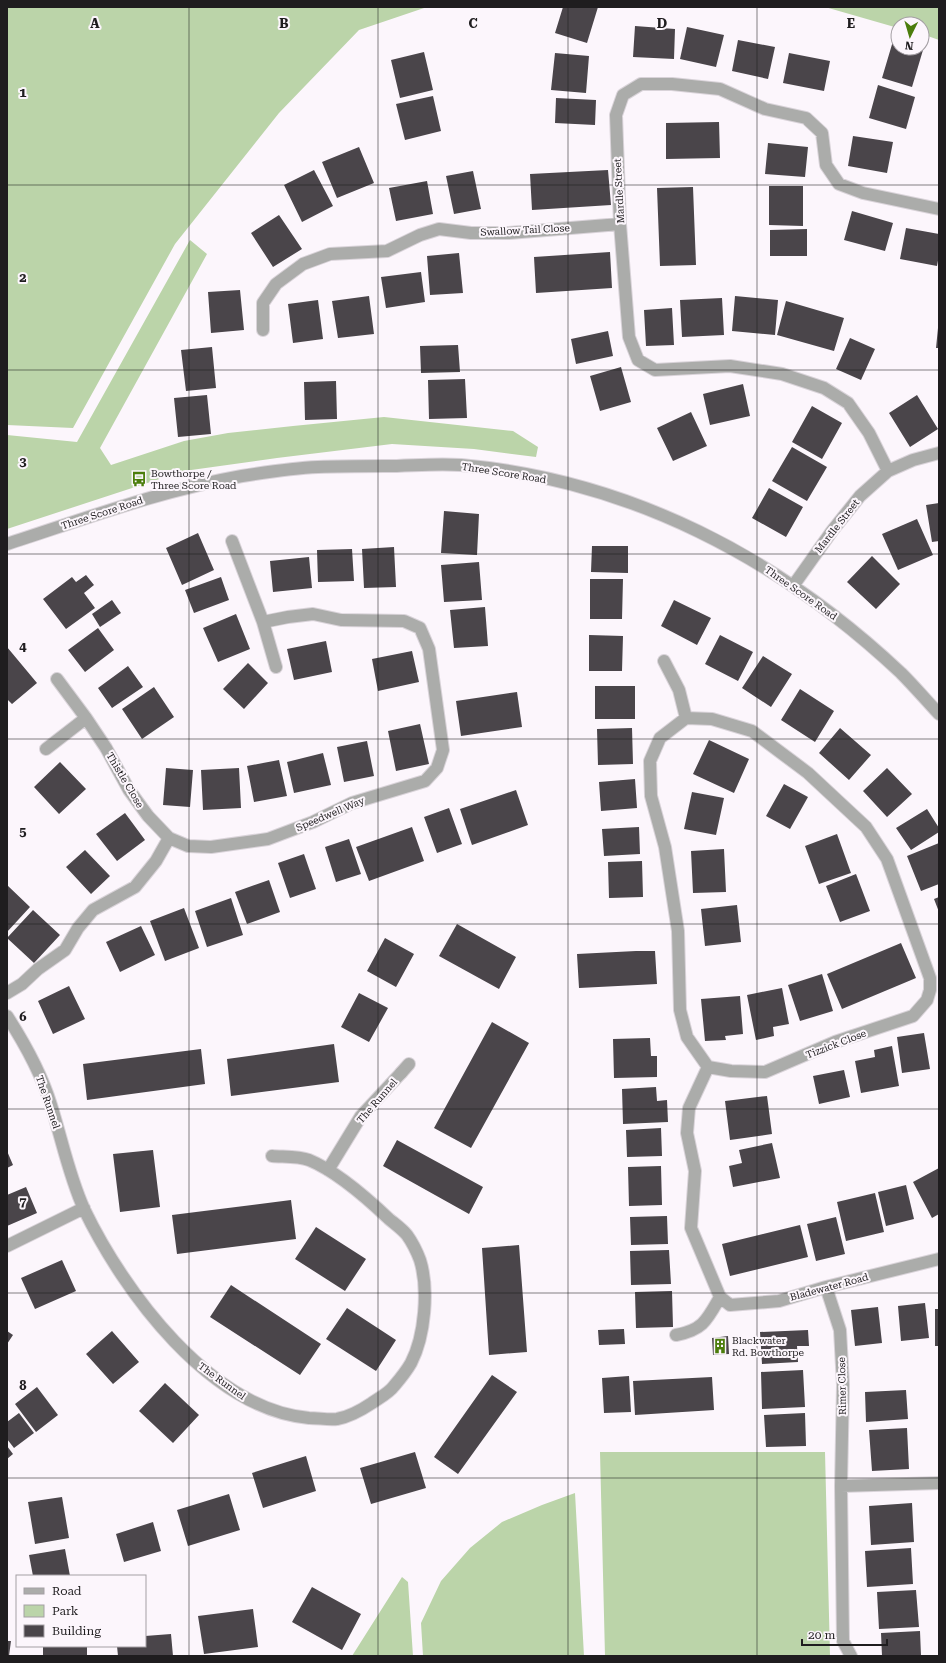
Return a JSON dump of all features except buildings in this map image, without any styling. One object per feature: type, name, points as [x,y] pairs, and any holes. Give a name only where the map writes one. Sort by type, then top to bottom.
[{"type":"street","name":"Mardle Street","points":[[888,471],[869,433],[848,403],[824,388],[782,374],[730,366],[655,370],[638,360],[629,337],[620,224],[616,115],[623,95],[641,84],[672,84],[720,89],[765,109],[806,118],[822,133],[826,165],[839,184],[863,193],[939,209]]},
{"type":"street","name":"Swallow Tail Close","points":[[263,330],[263,303],[276,284],[303,264],[330,254],[387,251],[420,235],[438,229],[471,233],[509,233],[620,224]]},
{"type":"street","name":"Mardle Street","points":[[793,586],[832,531],[860,496],[888,471],[913,460],[939,453]]},
{"type":"street","name":"Three Score Road","points":[[7,544],[179,490],[242,476],[316,467],[460,465],[526,475],[592,489],[648,509],[693,528],[742,554],[793,586],[837,618],[902,674],[939,714]]},
{"type":"street","points":[[232,541],[262,622],[276,667]]},
{"type":"street","name":"Speedwell Way","points":[[169,838],[188,846],[211,847],[268,839],[313,822],[352,803],[425,781],[437,768],[443,750],[429,649],[420,628],[404,621],[342,620],[313,614],[262,622]]},
{"type":"street","points":[[664,661],[679,690],[686,718],[660,738],[650,761],[651,796],[665,847],[678,931],[680,1010],[687,1038],[708,1067],[689,1108],[687,1133],[695,1171],[691,1228],[720,1297],[706,1322],[688,1333],[676,1335]]},
{"type":"street","name":"Thistle Close","points":[[57,679],[106,748],[129,790],[148,816],[169,838]]},
{"type":"street","points":[[46,749],[86,718]]},
{"type":"street","name":"Tizzick Close","points":[[686,718],[712,719],[752,731],[808,773],[866,828],[887,859],[930,978],[930,990],[927,1000],[913,1016],[835,1042],[766,1072],[731,1071],[708,1067]]},
{"type":"street","points":[[7,993],[22,984],[38,969],[65,950],[78,928],[93,910],[135,887],[156,861],[169,838]]},
{"type":"street","name":"The Runnel","points":[[7,1016],[29,1051],[50,1103],[68,1166],[84,1208],[119,1272],[154,1319],[194,1360],[230,1390],[250,1401],[276,1412],[308,1418],[338,1419],[364,1408],[393,1388],[411,1362],[420,1336],[424,1309],[424,1274],[420,1258],[407,1235],[376,1206],[328,1170],[307,1159],[272,1156]]},
{"type":"street","name":"The Runnel","points":[[328,1170],[361,1116],[405,1068]]},
{"type":"street","points":[[7,1246],[84,1208]]},
{"type":"street","name":"Bladewater Road","points":[[720,1297],[730,1305],[779,1301],[826,1287],[939,1259]]},
{"type":"street","name":"Rimer Close","points":[[826,1287],[840,1330],[843,1385],[841,1486],[843,1641],[851,1656]]},
{"type":"street","points":[[841,1486],[939,1483]]},
{"type":"green space","points":[[7,7],[427,7],[359,30],[279,113],[175,244],[73,428],[7,425]]},
{"type":"green space","points":[[825,7],[939,7],[939,40],[930,37],[930,16],[890,16],[890,26]]},
{"type":"green space","points":[[190,240],[207,254],[100,448],[111,465],[184,441],[228,433],[384,417],[513,431],[538,447],[536,457],[474,449],[392,444],[277,458],[184,471],[7,529],[7,435],[77,442]]},
{"type":"green space","points":[[600,1452],[825,1452],[830,1656],[605,1656]]},
{"type":"green space","points":[[575,1493],[584,1656],[423,1656],[421,1623],[441,1581],[470,1548],[502,1522]]},
{"type":"green space","points":[[402,1577],[408,1582],[413,1656],[352,1656]]},
{"type":"place","name":"Bowthorpe / Three Score Road","points":[[139,479]]},
{"type":"place","name":"Blackwater Rd. Bowthorpe","points":[[720,1346]]}]
